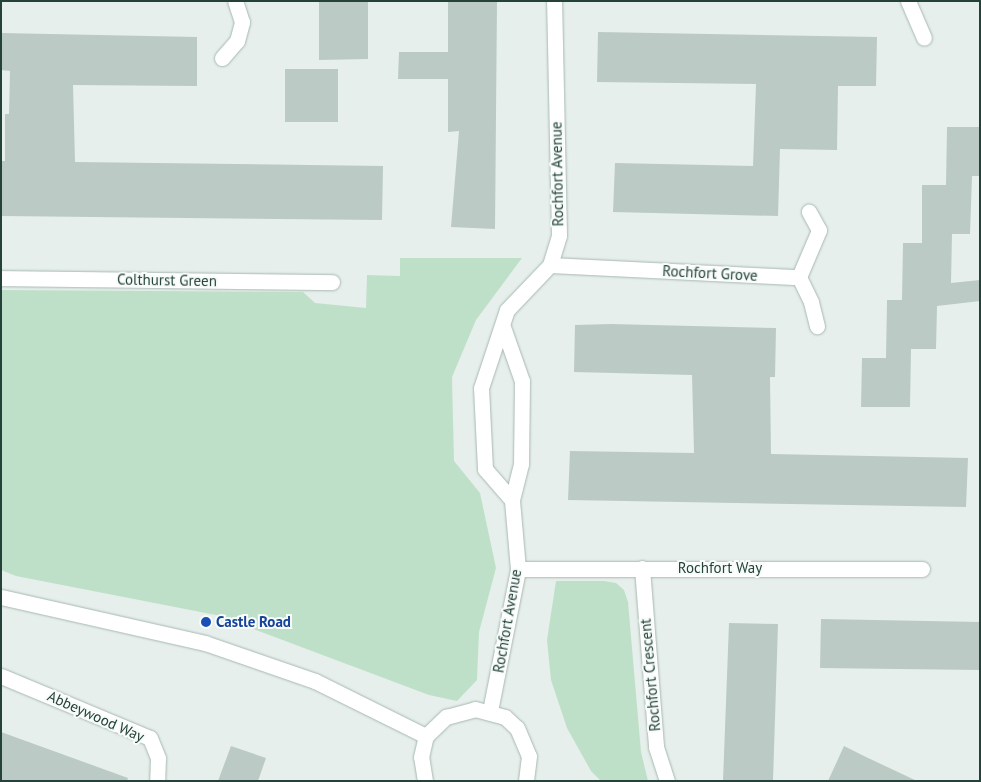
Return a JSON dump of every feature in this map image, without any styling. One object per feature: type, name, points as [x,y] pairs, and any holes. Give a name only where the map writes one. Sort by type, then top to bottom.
[{"type":"street","points":[[222,58],[236,41],[242,22],[236,1]]},
{"type":"street","name":"Rochfort Avenue","points":[[512,500],[485,469],[482,388],[507,310],[550,265],[559,234],[554,1]]},
{"type":"street","points":[[908,1],[924,38]]},
{"type":"street","points":[[809,212],[819,230],[799,277],[811,302],[817,326]]},
{"type":"street","name":"Rochfort Grove","points":[[550,265],[799,277]]},
{"type":"street","name":"Colthurst Green","points":[[1,278],[332,282]]},
{"type":"street","name":"Rochfort Avenue","points":[[490,711],[518,569],[512,500],[521,464],[522,381],[503,327]]},
{"type":"street","name":"Rochfort Crescent","points":[[642,568],[656,748],[667,781]]},
{"type":"street","name":"Rochfort Way","points":[[518,569],[922,569]]},
{"type":"street","points":[[1,597],[205,643],[315,681],[426,736]]},
{"type":"street","name":"Abbeywood Way","points":[[1,676],[150,738],[158,758],[156,781]]},
{"type":"street","points":[[425,781],[421,757],[426,736],[446,717],[460,711],[490,711],[505,717],[525,741],[529,756],[526,781]]},
{"type":"green space","points":[[400,258],[522,258],[476,320],[452,377],[454,461],[480,493],[496,568],[479,632],[477,680],[457,701],[429,695],[216,615],[16,576],[1,570],[1,290],[303,292],[315,303],[366,308],[367,275],[400,276]]},
{"type":"green space","points":[[556,581],[604,581],[616,583],[624,590],[628,602],[641,752],[648,781],[601,781],[591,771],[567,728],[551,680],[547,640]]},
{"type":"building","points":[[319,1],[368,1],[368,59],[319,60]]},
{"type":"building","points":[[497,1],[495,229],[451,227],[459,131],[448,132],[448,79],[398,79],[399,52],[448,52],[448,2]]},
{"type":"building","points":[[598,32],[877,37],[876,86],[838,86],[837,150],[780,149],[778,216],[613,212],[615,163],[753,166],[756,84],[597,82]]},
{"type":"building","points":[[1,33],[197,37],[197,86],[73,85],[75,162],[383,166],[382,220],[1,216],[1,161],[5,161],[5,114],[9,114],[10,71],[1,70]]},
{"type":"building","points":[[285,69],[338,69],[338,122],[285,122]]},
{"type":"building","points":[[947,127],[980,127],[980,176],[972,176],[970,234],[952,234],[951,283],[980,280],[980,301],[937,306],[936,349],[911,349],[910,407],[861,407],[862,358],[886,358],[887,300],[902,300],[903,243],[922,243],[922,185],[946,185]]},
{"type":"building","points":[[611,324],[776,328],[775,377],[770,377],[771,454],[968,458],[966,507],[568,500],[570,451],[694,453],[692,375],[574,372],[575,325]]},
{"type":"building","points":[[821,619],[980,622],[980,670],[820,668]]},
{"type":"building","points":[[729,623],[778,624],[773,781],[723,781]]},
{"type":"building","points":[[1,732],[128,778],[127,781],[1,781]]},
{"type":"building","points":[[231,746],[266,758],[258,781],[218,781]]},
{"type":"building","points":[[844,746],[866,757],[917,781],[828,781]]},
{"type":"place","name":"Castle Road","points":[[206,622]]}]
